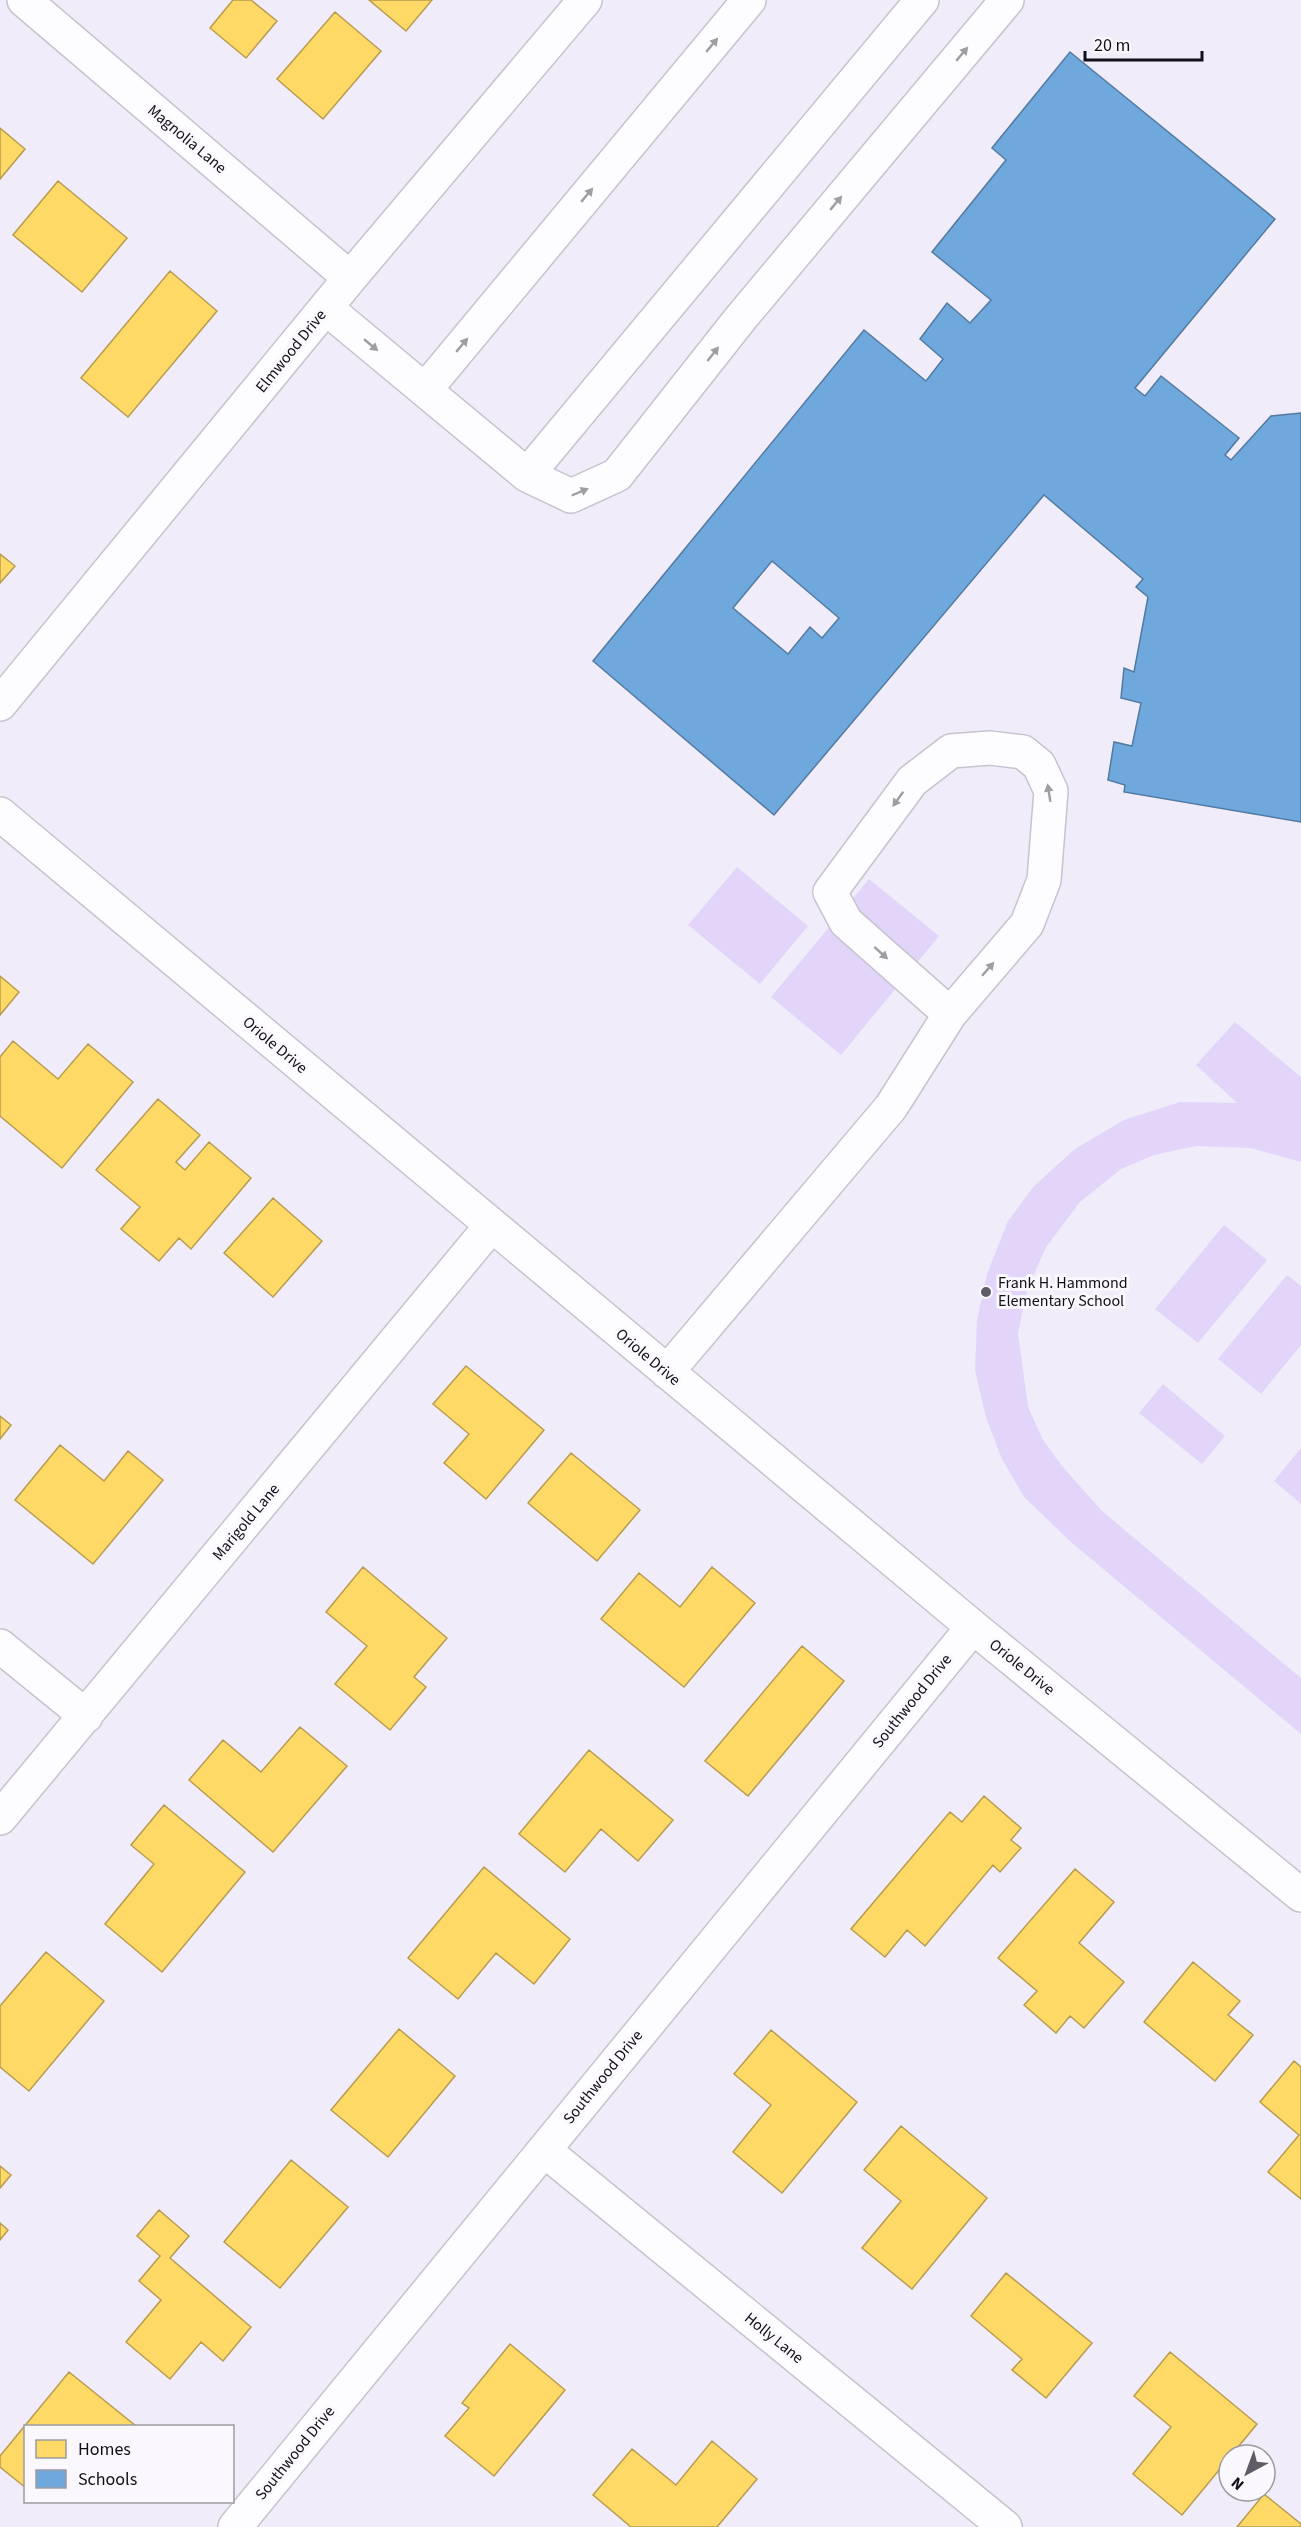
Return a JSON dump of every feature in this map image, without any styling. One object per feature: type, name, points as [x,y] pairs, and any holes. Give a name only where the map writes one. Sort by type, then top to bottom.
[{"type":"street","name":"Magnolia Lane","points":[[24,0],[350,278]]},
{"type":"street","name":"Elmwood Drive","points":[[0,704],[350,278],[585,0]]},
{"type":"street","points":[[425,390],[749,0]]},
{"type":"street","points":[[527,475],[922,0]]},
{"type":"street","points":[[326,308],[527,475],[571,496],[617,475],[740,319],[1007,0]]},
{"type":"street","points":[[667,1372],[891,1107],[950,1014],[1027,924],[1044,880],[1051,791],[1039,765],[1023,752],[990,748],[951,751],[912,781],[830,892],[846,922],[950,1014]]},
{"type":"street","name":"Oriole Drive","points":[[0,814],[973,1627],[1301,1894]]},
{"type":"street","name":"Marigold Lane","points":[[0,1818],[491,1226]]},
{"type":"street","name":"Southwood Drive","points":[[235,2527],[973,1627]]},
{"type":"street","points":[[0,1646],[86,1716]]},
{"type":"street","name":"Holly Lane","points":[[544,2150],[1005,2527]]},
{"type":"shaded area","points":[[737,867],[808,926],[760,984],[688,925]]},
{"type":"shaded area","points":[[869,879],[939,936],[841,1055],[771,997]]},
{"type":"shaded area","points":[[1235,1022],[1301,1077],[1301,1162],[1251,1148],[1196,1146],[1154,1155],[1121,1169],[1080,1202],[1046,1247],[1027,1290],[1018,1333],[1028,1407],[1043,1440],[1062,1466],[1102,1511],[1301,1678],[1301,1734],[1071,1542],[1024,1497],[1002,1459],[986,1417],[975,1371],[977,1320],[987,1274],[1008,1221],[1034,1186],[1075,1149],[1124,1120],[1180,1102],[1237,1103],[1196,1065]]},
{"type":"shaded area","points":[[1224,1225],[1267,1260],[1198,1343],[1155,1309]]},
{"type":"shaded area","points":[[1287,1275],[1301,1286],[1301,1345],[1261,1394],[1218,1359]]},
{"type":"shaded area","points":[[1163,1384],[1225,1436],[1202,1464],[1139,1413]]},
{"type":"shaded area","points":[[1301,1448],[1301,1504],[1274,1481]]},
{"type":"building: Homes","points":[[233,0],[251,0],[277,21],[246,58],[210,28]]},
{"type":"building: Homes","points":[[369,0],[432,0],[406,31]]},
{"type":"building: Homes","points":[[335,12],[381,51],[323,119],[277,79]]},
{"type":"building: Homes","points":[[0,128],[25,149],[0,179]]},
{"type":"building: Homes","points":[[58,181],[127,238],[82,292],[13,235]]},
{"type":"building: Homes","points":[[170,271],[217,311],[128,417],[81,378]]},
{"type":"building: Homes","points":[[0,554],[15,566],[0,583]]},
{"type":"building: Homes","points":[[0,976],[19,992],[0,1015]]},
{"type":"building: Homes","points":[[13,1041],[58,1079],[88,1044],[133,1082],[62,1168],[0,1116],[0,1057]]},
{"type":"building: Homes","points":[[158,1099],[200,1135],[176,1162],[185,1170],[209,1142],[251,1178],[191,1249],[179,1238],[159,1261],[121,1229],[140,1207],[96,1170]]},
{"type":"building: Homes","points":[[273,1198],[322,1241],[273,1297],[224,1253]]},
{"type":"building: Homes","points":[[466,1366],[544,1430],[486,1499],[444,1463],[469,1434],[433,1404]]},
{"type":"building: Homes","points":[[0,1416],[11,1425],[0,1439]]},
{"type":"building: Homes","points":[[60,1445],[104,1481],[128,1451],[163,1480],[93,1564],[15,1500]]},
{"type":"building: Homes","points":[[571,1453],[640,1510],[597,1561],[528,1503]]},
{"type":"building: Homes","points":[[363,1567],[447,1638],[414,1677],[426,1687],[390,1730],[335,1684],[367,1646],[326,1612]]},
{"type":"building: Homes","points":[[712,1567],[755,1603],[684,1687],[601,1619],[639,1573],[680,1607]]},
{"type":"building: Homes","points":[[802,1646],[844,1681],[748,1796],[705,1761]]},
{"type":"building: Homes","points":[[300,1727],[347,1766],[273,1852],[189,1780],[223,1740],[261,1772]]},
{"type":"building: Homes","points":[[589,1750],[673,1820],[638,1861],[601,1829],[565,1872],[519,1834]]},
{"type":"building: Homes","points":[[984,1796],[1021,1828],[1011,1840],[1021,1848],[1000,1872],[993,1865],[925,1946],[907,1930],[885,1957],[851,1929],[950,1812],[962,1822]]},
{"type":"building: Homes","points":[[164,1805],[245,1872],[162,1972],[105,1924],[154,1864],[131,1845]]},
{"type":"building: Homes","points":[[484,1867],[570,1939],[534,1984],[496,1953],[458,1999],[408,1958]]},
{"type":"building: Homes","points":[[1075,1869],[1114,1902],[1079,1943],[1124,1982],[1084,2028],[1070,2016],[1056,2033],[1024,2005],[1037,1991],[998,1958]]},
{"type":"building: Homes","points":[[46,1952],[104,2001],[29,2091],[0,2067],[0,2006]]},
{"type":"building: Homes","points":[[1193,1962],[1240,2001],[1228,2015],[1253,2035],[1215,2081],[1144,2022]]},
{"type":"building: Homes","points":[[399,2029],[455,2076],[388,2157],[331,2110]]},
{"type":"building: Homes","points":[[771,2030],[857,2102],[782,2193],[733,2152],[771,2105],[734,2074]]},
{"type":"building: Homes","points":[[1294,2061],[1301,2067],[1301,2199],[1268,2172],[1299,2135],[1260,2102]]},
{"type":"building: Homes","points":[[901,2126],[987,2198],[912,2289],[862,2248],[901,2201],[864,2170]]},
{"type":"building: Homes","points":[[291,2160],[348,2207],[280,2288],[224,2242]]},
{"type":"building: Homes","points":[[0,2166],[11,2175],[0,2188]]},
{"type":"building: Homes","points":[[159,2210],[189,2236],[170,2258],[251,2327],[223,2361],[201,2342],[170,2379],[126,2342],[161,2300],[139,2281],[160,2256],[137,2236]]},
{"type":"building: Homes","points":[[0,2223],[8,2230],[0,2240]]},
{"type":"building: Homes","points":[[1006,2273],[1092,2343],[1046,2398],[1012,2370],[1022,2359],[971,2316]]},
{"type":"building: Homes","points":[[510,2344],[565,2390],[494,2476],[445,2436],[469,2408],[462,2403]]},
{"type":"building: Homes","points":[[1170,2352],[1257,2424],[1241,2443],[1217,2443],[1217,2473],[1182,2515],[1133,2474],[1171,2427],[1134,2396]]},
{"type":"building: Homes","points":[[69,2372],[135,2425],[25,2425]]},
{"type":"building: Homes","points":[[24,2427],[24,2486],[0,2467],[0,2456]]},
{"type":"building: Homes","points":[[712,2441],[757,2479],[717,2527],[631,2527],[593,2495],[632,2449],[676,2485]]},
{"type":"building: Homes","points":[[1257,2503],[1275,2503],[1301,2524],[1301,2527],[1237,2527]]},
{"type":"building: Schools","points":[[1070,52],[1275,219],[1135,388],[1145,396],[1161,376],[1239,438],[1225,455],[1231,460],[1271,416],[1301,413],[1301,822],[1124,792],[1125,785],[1108,780],[1114,742],[1132,746],[1141,703],[1121,698],[1124,668],[1134,672],[1148,597],[1136,587],[1143,579],[1044,495],[774,815],[593,661],[864,330],[926,381],[943,359],[920,339],[947,303],[970,323],[991,300],[932,252],[1006,160],[992,148]],"holes":[[[772,561],[839,618],[822,638],[810,627],[788,654],[733,608]]]},
{"type":"place","name":"Frank H. Hammond Elementary School","points":[[986,1292]]}]
